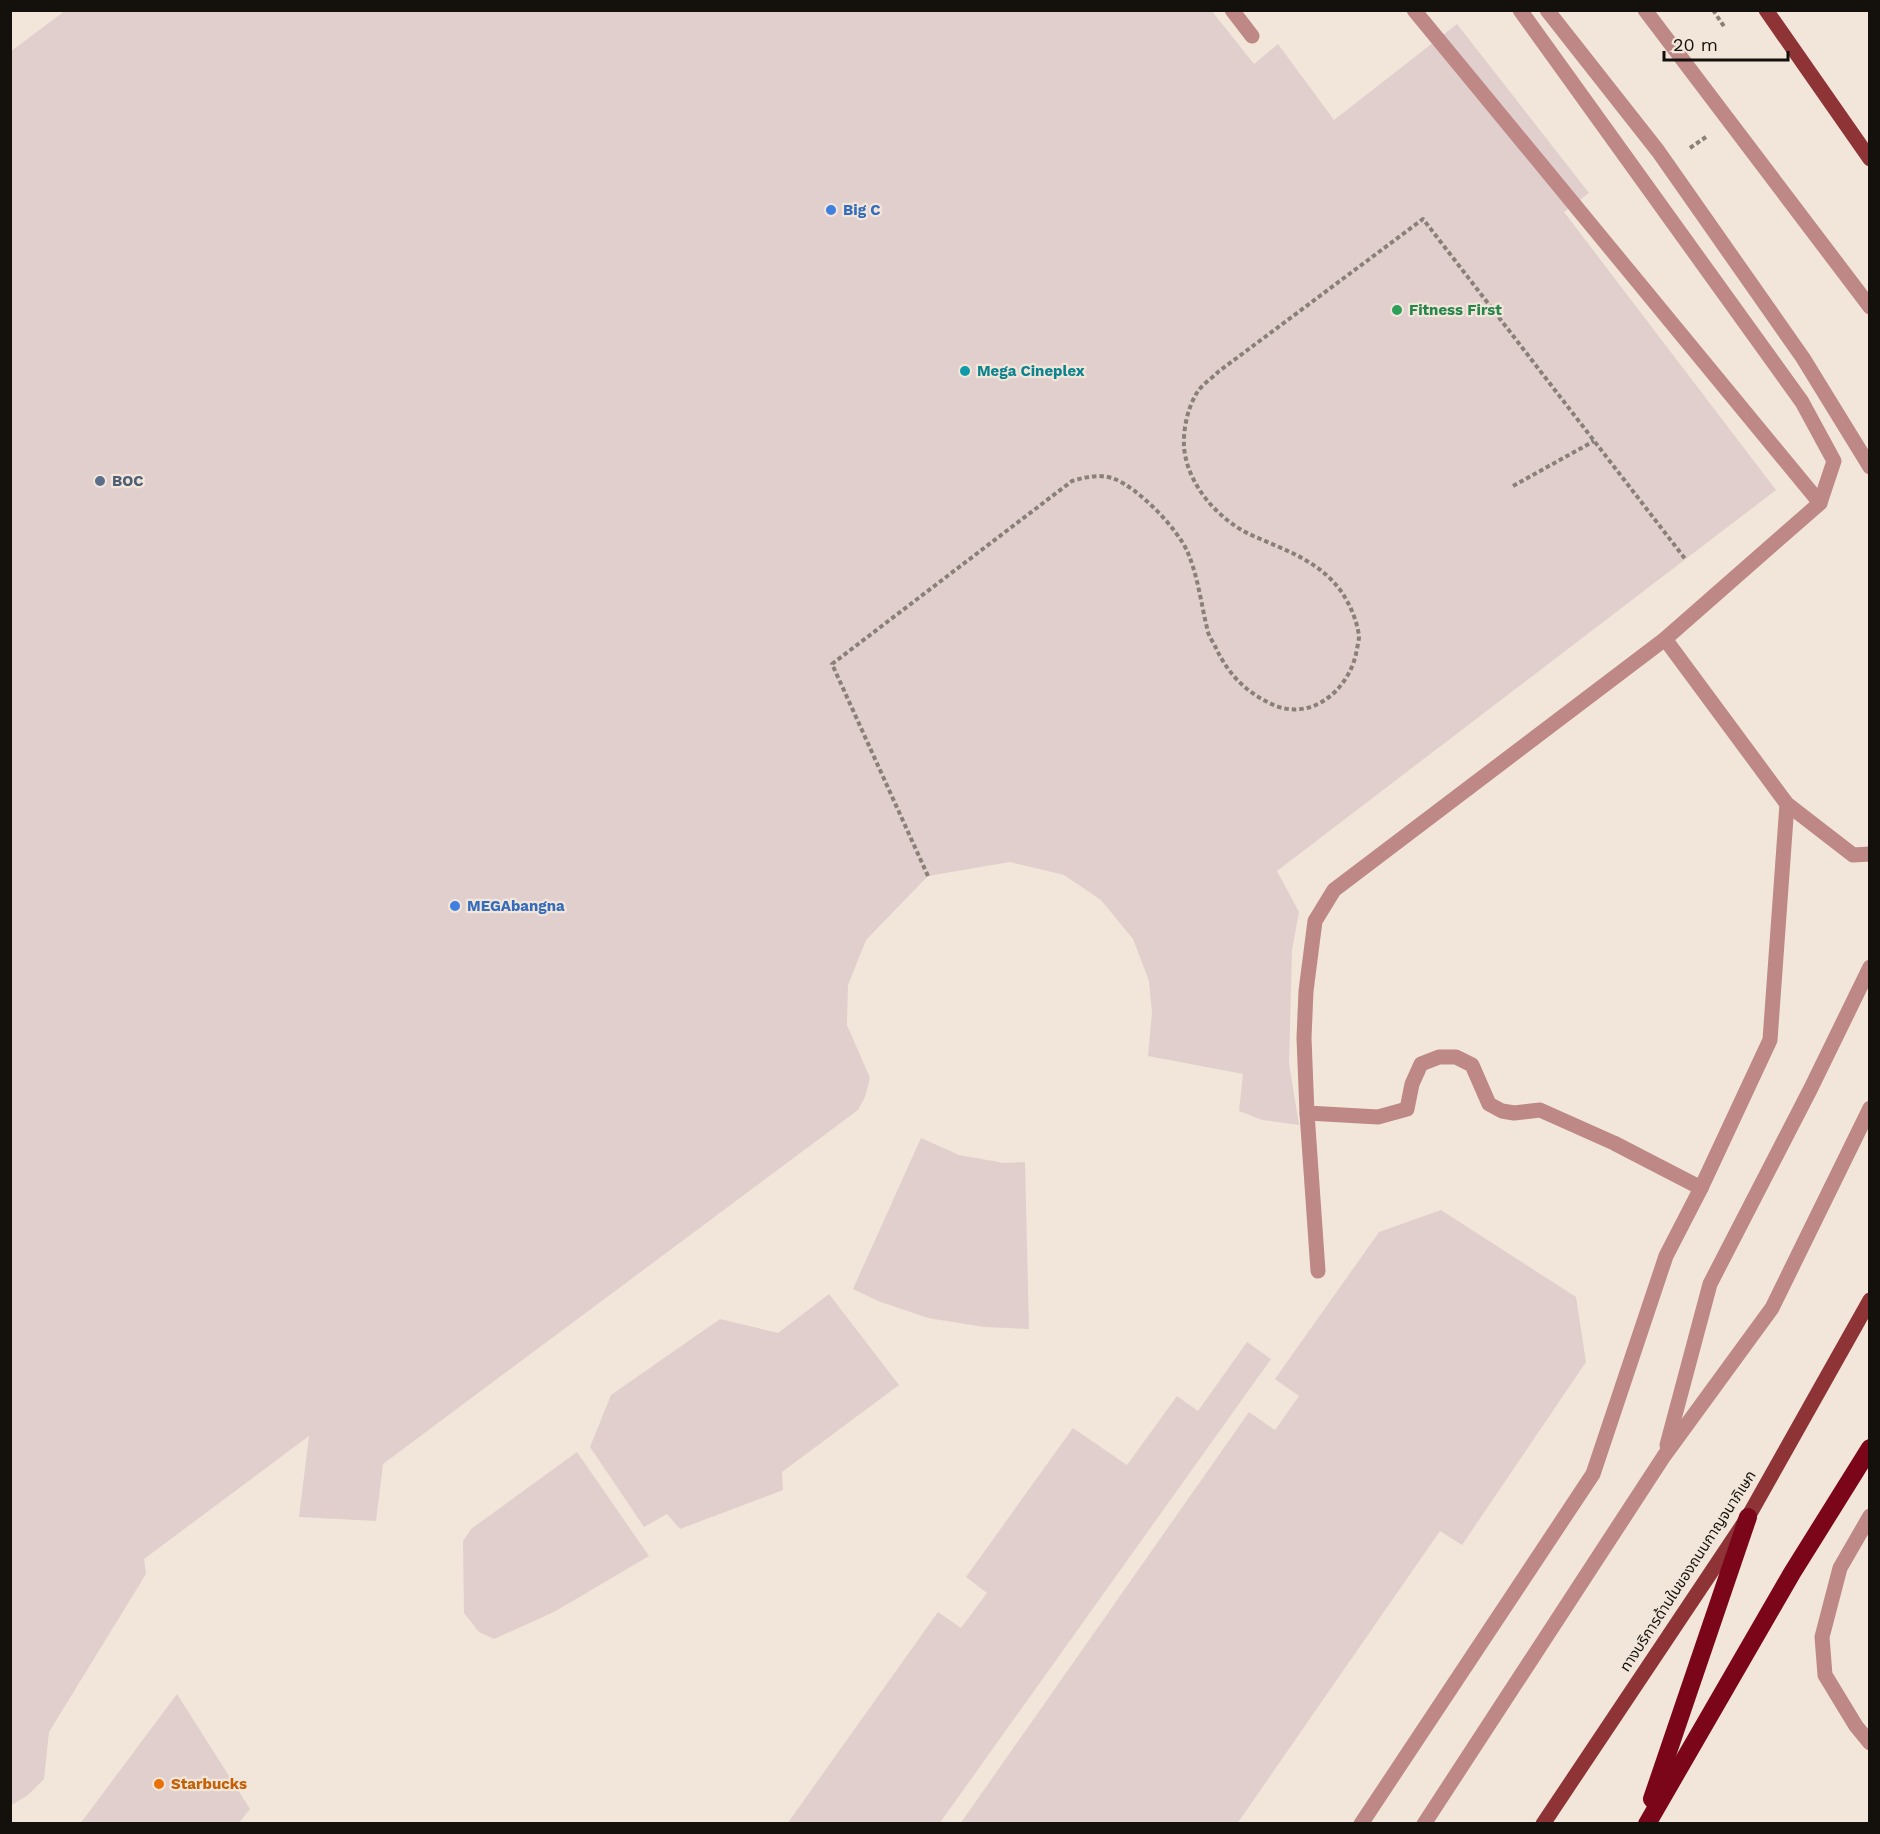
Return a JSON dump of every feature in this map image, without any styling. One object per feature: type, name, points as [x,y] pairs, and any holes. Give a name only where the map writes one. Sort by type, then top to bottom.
[{"type":"highway","points":[[1645,1824],[1792,1573],[1869,1448]]},
{"type":"highway","points":[[1645,1824],[1748,1517]]},
{"type":"main road","points":[[1766,10],[1869,159]]},
{"type":"main road","name":"ทางบริการด้านในของถนนกาญจนาภิเษก","points":[[1543,1824],[1748,1517],[1869,1300]]},
{"type":"street","points":[[1232,10],[1252,36]]},
{"type":"street","points":[[1414,10],[1820,503]]},
{"type":"street","points":[[1318,1271],[1304,1038],[1306,992],[1315,921],[1334,890],[1665,639],[1820,503],[1834,461],[1802,402],[1520,10]]},
{"type":"street","points":[[1547,10],[1658,151],[1803,358],[1869,467]]},
{"type":"street","points":[[1645,10],[1869,307]]},
{"type":"street","points":[[1759,10],[1781,33]]},
{"type":"street","points":[[1665,639],[1787,804],[1853,855],[1869,854]]},
{"type":"street","points":[[1361,1824],[1593,1474],[1666,1256],[1701,1188],[1770,1040],[1787,804]]},
{"type":"street","points":[[1664,1456],[1710,1284],[1811,1088],[1869,967]]},
{"type":"street","points":[[1307,1113],[1378,1117],[1407,1109],[1412,1084],[1421,1064],[1439,1057],[1456,1057],[1472,1065],[1489,1104],[1502,1111],[1514,1113],[1540,1110],[1614,1143],[1701,1188]]},
{"type":"street","points":[[1424,1824],[1664,1456],[1772,1308],[1869,1108]]},
{"type":"street","points":[[1869,1516],[1840,1568],[1822,1637],[1826,1676],[1869,1743]]},
{"type":"path","points":[[1713,10],[1725,28]]},
{"type":"path","points":[[928,876],[832,664],[1072,481],[1091,475],[1112,478],[1136,491],[1154,507],[1187,550],[1196,576],[1207,630],[1222,661],[1240,685],[1262,700],[1284,709],[1320,704],[1334,695],[1345,681],[1354,662],[1359,638],[1353,613],[1341,592],[1321,571],[1304,558],[1248,533],[1222,515],[1205,498],[1191,477],[1183,436],[1198,390],[1218,372],[1423,219],[1686,560]]},
{"type":"path","points":[[1513,486],[1594,441]]},
{"type":"building","name":"MEGAbangna","points":[[66,10],[1211,10],[1254,64],[1278,44],[1334,120],[1457,24],[1589,193],[1564,212],[1776,490],[1277,871],[1299,912],[1292,950],[1289,1063],[1299,1125],[1262,1120],[1239,1111],[1243,1074],[1148,1056],[1152,1013],[1149,981],[1133,939],[1101,900],[1064,875],[1010,862],[928,876],[866,940],[848,985],[847,1025],[870,1078],[865,1097],[858,1110],[383,1464],[376,1521],[299,1517],[309,1436],[144,1559],[146,1574],[49,1732],[44,1779],[28,1795],[10,1806],[10,52]]},
{"type":"building","points":[[921,1138],[959,1155],[1004,1163],[1025,1162],[1029,1329],[984,1327],[928,1318],[878,1301],[853,1289]]},
{"type":"building","points":[[1441,1210],[1576,1297],[1586,1362],[1462,1545],[1440,1531],[1237,1824],[960,1824],[1249,1412],[1275,1430],[1299,1396],[1275,1379],[1379,1232]]},
{"type":"building","points":[[829,1294],[899,1385],[782,1472],[783,1490],[680,1529],[667,1514],[644,1527],[590,1447],[611,1395],[720,1319],[778,1333]]},
{"type":"building","points":[[1247,1342],[1271,1359],[939,1824],[787,1824],[938,1612],[961,1628],[987,1593],[966,1577],[1073,1428],[1127,1465],[1177,1396],[1198,1411]]},
{"type":"building","points":[[577,1452],[649,1556],[554,1612],[494,1639],[479,1632],[464,1613],[463,1541],[471,1529]]},
{"type":"building","points":[[177,1694],[250,1809],[238,1824],[80,1824]]},
{"type":"place","name":"Big C","points":[[831,210]]},
{"type":"place","name":"Fitness First","points":[[1397,310]]},
{"type":"place","name":"Mega Cineplex","points":[[965,371]]},
{"type":"place","name":"BOC","points":[[100,481]]},
{"type":"place","name":"MEGAbangna","points":[[455,906]]},
{"type":"place","name":"Starbucks","points":[[159,1784]]}]
